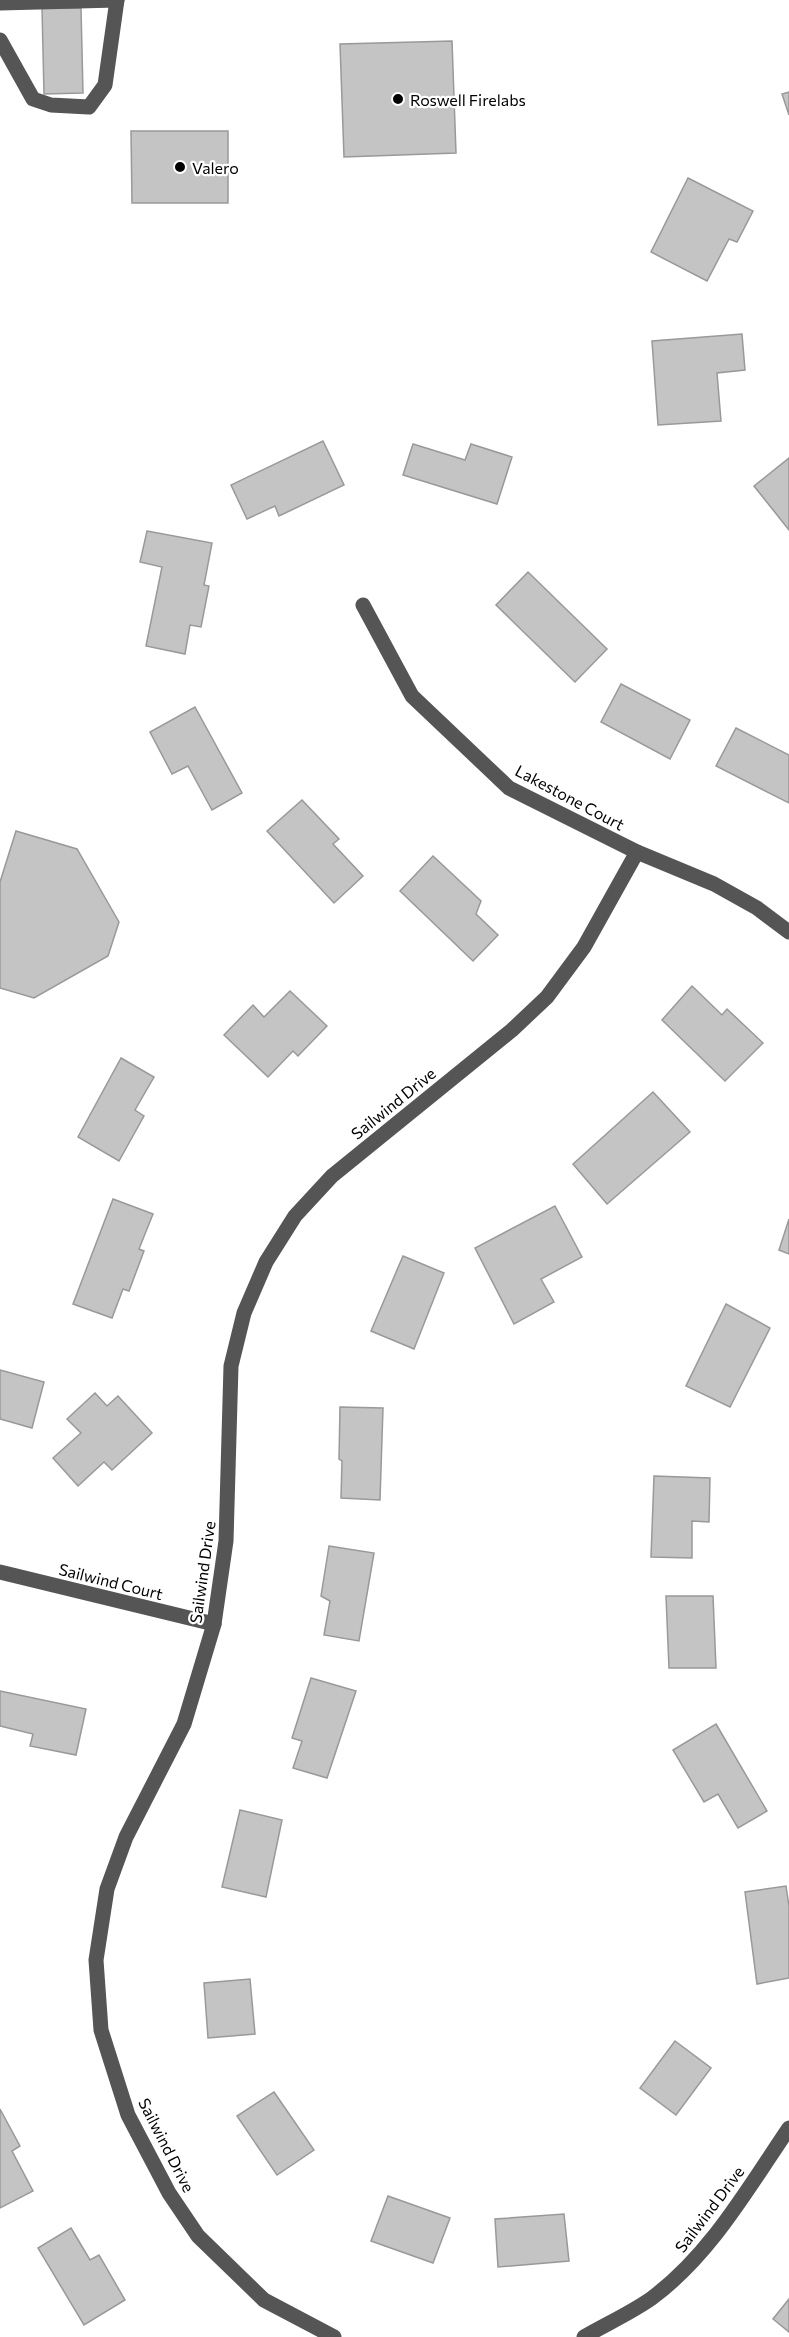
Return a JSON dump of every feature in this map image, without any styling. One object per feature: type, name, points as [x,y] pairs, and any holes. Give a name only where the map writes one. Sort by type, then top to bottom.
[{"type":"street","points":[[0,3],[117,0],[105,85],[88,107],[51,105],[33,99],[0,40]]},
{"type":"street","name":"Lakestone Court","points":[[363,605],[412,696],[509,788],[637,852],[714,884],[757,908],[789,932]]},
{"type":"street","name":"Sailwind Drive","points":[[334,2337],[264,2300],[198,2236],[169,2193],[128,2115],[101,2030],[96,1960],[107,1889],[126,1837],[184,1724],[214,1624],[226,1541],[231,1366],[244,1313],[266,1262],[295,1216],[332,1176],[512,1030],[547,997],[584,947],[637,852]]},
{"type":"street","name":"Sailwind Court","points":[[0,1572],[214,1624]]},
{"type":"street","name":"Sailwind Drive","points":[[584,2337],[651,2299],[689,2266],[718,2232],[789,2128]]},
{"type":"building","points":[[42,8],[81,8],[83,93],[44,94]]},
{"type":"building","name":"Roswell Firelabs","points":[[452,41],[456,153],[344,157],[340,44]]},
{"type":"building","points":[[789,92],[789,115],[782,94]]},
{"type":"building","name":"Valero","points":[[131,131],[228,131],[228,203],[132,203]]},
{"type":"building","points":[[688,178],[753,211],[737,242],[729,239],[707,281],[651,252]]},
{"type":"building","points":[[742,334],[745,370],[717,373],[721,421],[658,425],[652,341]]},
{"type":"building","points":[[323,441],[344,485],[279,516],[275,506],[247,519],[231,485]]},
{"type":"building","points":[[413,444],[465,460],[471,444],[512,457],[497,504],[403,475]]},
{"type":"building","points":[[789,458],[789,530],[754,486]]},
{"type":"building","points":[[147,531],[212,543],[204,585],[209,586],[201,627],[190,625],[185,654],[146,646],[162,567],[140,562]]},
{"type":"building","points":[[528,572],[607,649],[575,682],[496,605]]},
{"type":"building","points":[[621,684],[690,720],[670,759],[601,722]]},
{"type":"building","points":[[195,707],[242,793],[212,810],[188,766],[172,774],[150,732]]},
{"type":"building","points":[[736,728],[789,755],[789,803],[716,766]]},
{"type":"building","points":[[302,800],[339,839],[333,844],[363,876],[334,903],[267,831]]},
{"type":"building","points":[[16,831],[77,849],[119,922],[108,956],[34,998],[0,988],[0,882]]},
{"type":"building","points":[[433,856],[481,901],[476,914],[498,935],[473,961],[400,891]]},
{"type":"building","points":[[692,986],[722,1015],[727,1009],[763,1043],[725,1081],[662,1020]]},
{"type":"building","points":[[290,991],[327,1026],[298,1056],[293,1051],[268,1077],[224,1035],[253,1005],[264,1017]]},
{"type":"building","points":[[121,1058],[154,1077],[135,1110],[144,1116],[119,1161],[78,1137]]},
{"type":"building","points":[[653,1092],[690,1132],[607,1204],[573,1164]]},
{"type":"building","points":[[113,1199],[153,1214],[139,1249],[144,1251],[129,1291],[123,1289],[112,1318],[73,1304]]},
{"type":"building","points":[[555,1206],[582,1257],[541,1279],[554,1302],[514,1324],[475,1248]]},
{"type":"building","points":[[789,1219],[789,1254],[779,1250]]},
{"type":"building","points":[[403,1256],[444,1273],[414,1349],[371,1331]]},
{"type":"building","points":[[726,1304],[770,1328],[730,1407],[686,1386]]},
{"type":"building","points":[[0,1370],[44,1382],[32,1428],[0,1419]]},
{"type":"building","points":[[95,1393],[107,1406],[118,1396],[152,1433],[112,1470],[104,1462],[78,1486],[53,1458],[81,1433],[67,1419]]},
{"type":"building","points":[[340,1407],[383,1408],[380,1500],[341,1498]]},
{"type":"building","points":[[654,1476],[710,1478],[709,1522],[692,1521],[692,1558],[651,1557]]},
{"type":"building","points":[[329,1546],[374,1553],[359,1641],[324,1635],[330,1601],[321,1596]]},
{"type":"building","points":[[666,1596],[713,1596],[716,1668],[669,1668]]},
{"type":"building","points":[[311,1678],[356,1691],[327,1778],[293,1768],[302,1741],[292,1738]]},
{"type":"building","points":[[0,1691],[86,1709],[76,1755],[30,1746],[33,1734],[0,1726]]},
{"type":"building","points":[[716,1724],[767,1811],[738,1828],[718,1794],[704,1802],[673,1750]]},
{"type":"building","points":[[240,1810],[282,1820],[266,1897],[222,1887]]},
{"type":"building","points":[[786,1886],[789,1906],[789,1978],[757,1984],[745,1892]]},
{"type":"building","points":[[250,1979],[255,2034],[208,2038],[204,1983]]},
{"type":"building","points":[[675,2041],[711,2068],[676,2115],[640,2088]]},
{"type":"building","points":[[274,2092],[314,2150],[277,2175],[237,2116]]},
{"type":"building","points":[[0,2109],[20,2146],[12,2151],[33,2191],[0,2208]]},
{"type":"building","points":[[388,2196],[450,2218],[433,2263],[371,2241]]},
{"type":"building","points":[[564,2214],[569,2261],[498,2267],[495,2219]]},
{"type":"building","points":[[71,2228],[90,2260],[99,2255],[125,2300],[84,2325],[38,2248]]},
{"type":"building","points":[[789,2299],[789,2332],[773,2319]]},
{"type":"place","name":"Roswell Firelabs","points":[[398,99]]},
{"type":"place","name":"Valero","points":[[180,167]]}]
